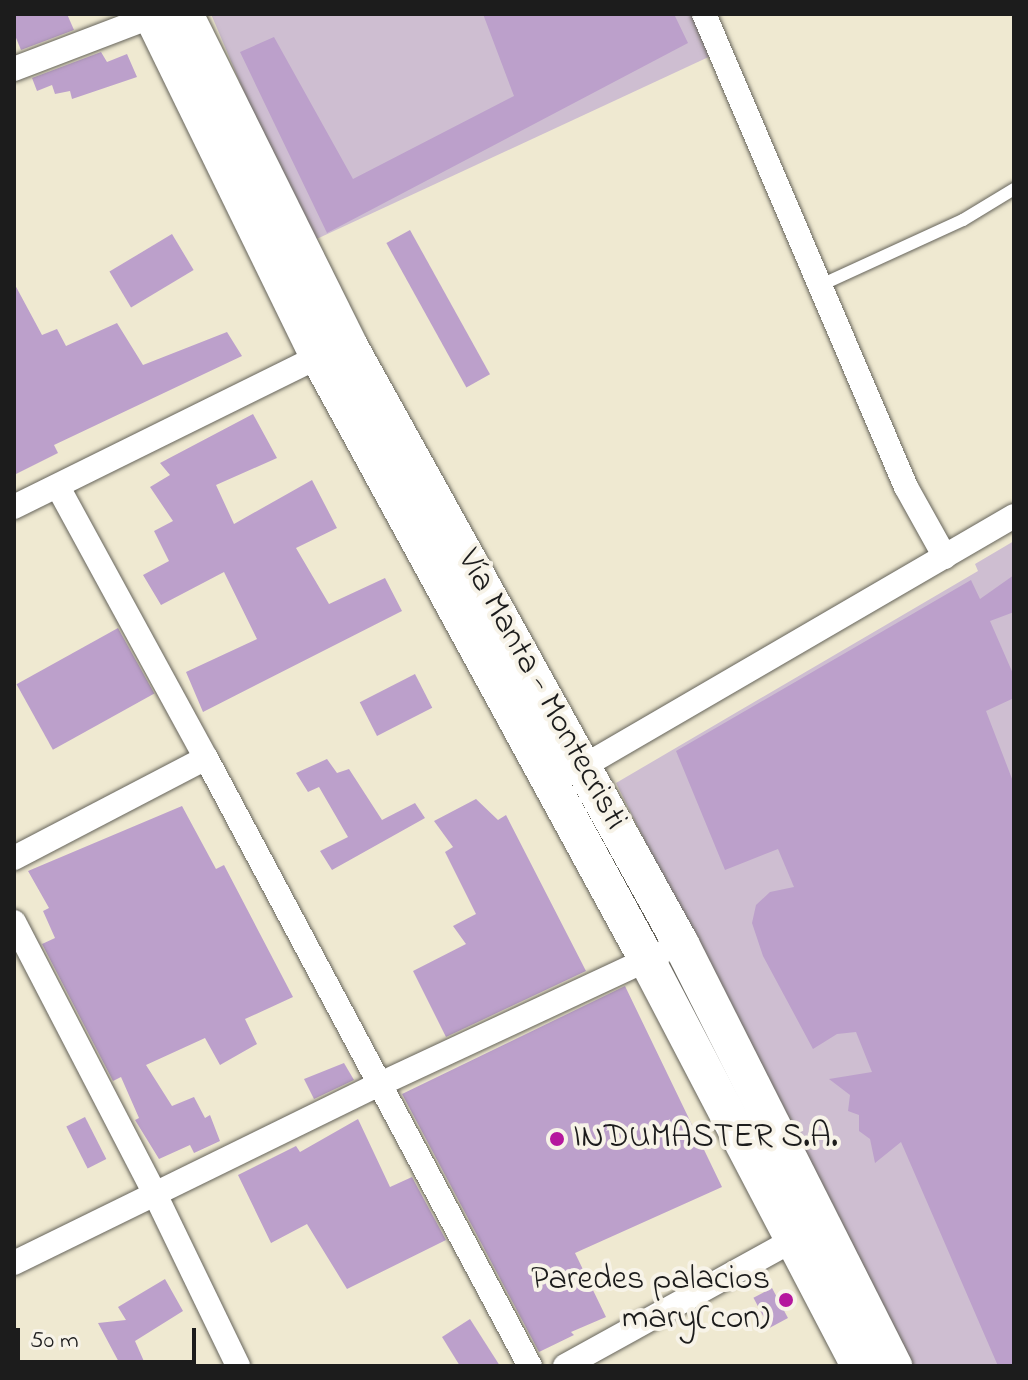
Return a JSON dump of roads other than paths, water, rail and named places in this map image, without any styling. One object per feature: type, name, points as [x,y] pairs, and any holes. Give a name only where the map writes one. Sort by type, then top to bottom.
[{"type":"main road","name":"Vía Manta - Montecristi","points":[[162,15],[552,784],[647,960],[894,1366]]},
{"type":"main road","name":"Vía Manta - Montecristi","points":[[333,350],[584,767],[681,944],[810,1232],[859,1366]]},
{"type":"street","points":[[704,14],[906,487],[945,557]]},
{"type":"street","points":[[14,69],[162,15]]},
{"type":"street","points":[[14,507],[333,350]]},
{"type":"street","points":[[58,487],[530,1366]]},
{"type":"street","points":[[552,784],[1014,516]]},
{"type":"street","points":[[14,858],[206,758]]},
{"type":"street","points":[[14,922],[155,1194],[238,1366]]},
{"type":"street","points":[[14,1263],[378,1085],[681,944]]},
{"type":"street","points":[[565,1366],[810,1232]]},
{"type":"lane","points":[[821,285],[963,220],[1014,189]]},
{"type":"place","name":"INDUMASTER S.A.","points":[[557,1139]]},
{"type":"place","name":"Paredes palacios mary(con)","points":[[786,1300]]}]
